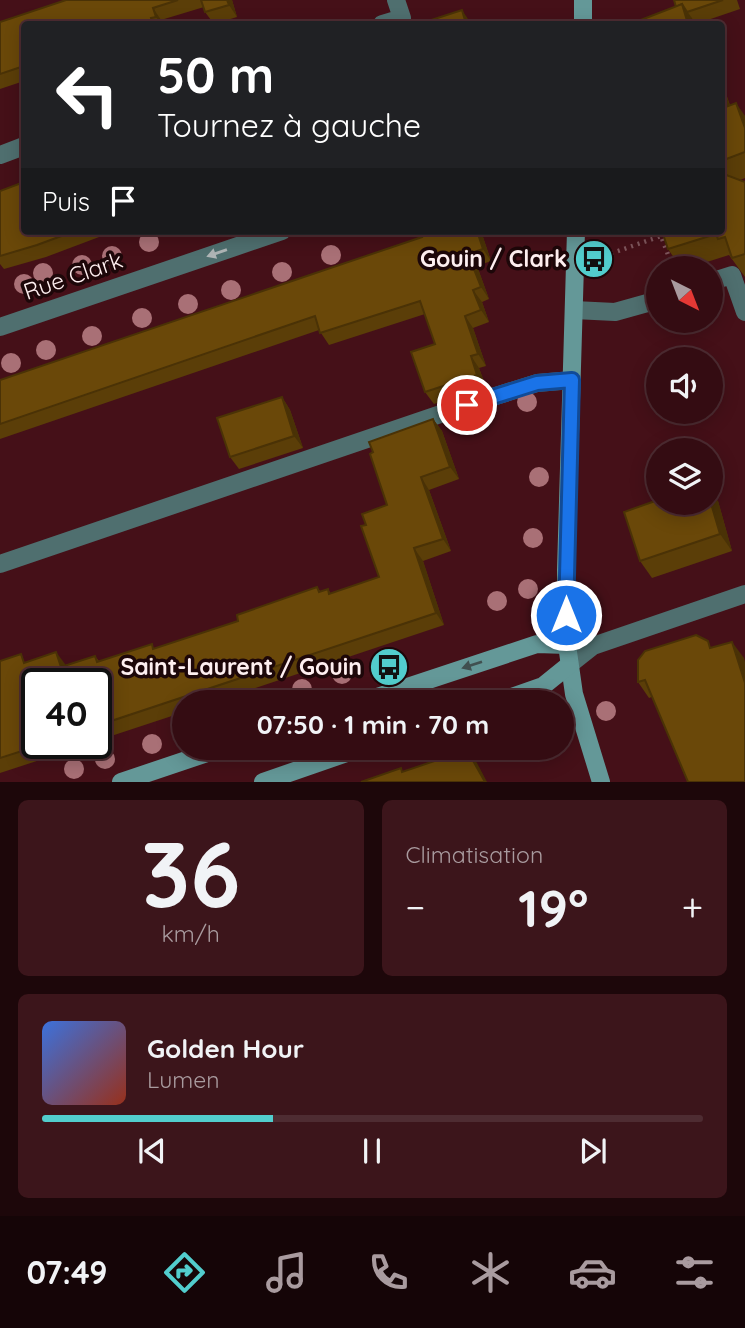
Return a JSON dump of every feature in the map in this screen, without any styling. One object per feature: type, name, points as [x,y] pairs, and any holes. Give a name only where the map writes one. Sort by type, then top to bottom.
[{"type":"street","points":[[392,21],[402,18],[396,0]]},
{"type":"street","points":[[583,0],[583,21]]},
{"type":"street","points":[[0,155],[21,147]]},
{"type":"street","name":"Rue Clark","points":[[0,327],[270,235]]},
{"type":"street","points":[[576,235],[566,570],[567,645],[577,707],[601,782]]},
{"type":"street","points":[[723,278],[732,275],[745,312]]},
{"type":"street","points":[[574,310],[615,312],[646,303]]},
{"type":"street","points":[[0,564],[467,405],[537,383],[572,380]]},
{"type":"street","points":[[532,690],[543,686],[593,646],[745,594]]},
{"type":"street","points":[[398,690],[537,644],[593,646]]},
{"type":"street","points":[[121,782],[186,760]]},
{"type":"street","points":[[263,782],[326,760]]},
{"type":"path","points":[[594,259],[661,236],[668,256]]},
{"type":"building","points":[[66,0],[178,0],[153,8],[156,17],[151,18],[152,21],[21,21],[21,67],[0,74],[0,22]]},
{"type":"building","points":[[201,0],[227,0],[229,5],[205,12]]},
{"type":"building","points":[[674,0],[723,0],[687,12],[682,4],[676,7]]},
{"type":"building","points":[[682,4],[687,21],[638,21]]},
{"type":"building","points":[[462,10],[465,21],[428,21]]},
{"type":"building","points":[[736,103],[745,128],[745,152],[725,160],[725,107]]},
{"type":"building","points":[[725,174],[745,182],[745,254],[732,258],[725,237],[718,239],[716,235],[725,235]]},
{"type":"building","points":[[21,183],[21,235],[64,235],[0,256],[0,191]]},
{"type":"building","points":[[421,235],[478,235],[483,249],[468,254],[481,287],[473,290],[481,310],[465,316],[478,354],[471,356],[477,375],[425,392],[411,352],[435,344],[420,301],[320,333],[315,316],[0,424],[0,380],[422,237]]},
{"type":"building","points":[[663,235],[713,235],[668,249]]},
{"type":"building","points":[[282,397],[294,436],[230,457],[217,418]]},
{"type":"building","points":[[433,419],[450,467],[421,477],[443,539],[414,548],[436,613],[204,690],[172,690],[172,701],[112,721],[112,668],[21,668],[21,751],[0,758],[0,661],[21,654],[24,663],[56,652],[61,667],[95,656],[97,662],[152,644],[153,649],[238,621],[237,615],[317,587],[319,592],[328,589],[329,594],[379,577],[361,526],[366,525],[362,514],[387,505],[370,454],[373,452],[369,442]]},
{"type":"building","points":[[646,504],[646,515],[714,515],[720,534],[640,561],[624,512]]},
{"type":"building","points":[[696,635],[708,641],[710,648],[732,642],[745,683],[745,782],[688,782],[645,680],[638,682],[638,660],[645,651]]},
{"type":"building","points":[[437,760],[473,760],[485,782],[361,782],[401,768],[402,772]]},
{"type":"place","name":"Gouin / Clark","points":[[594,259]]},
{"type":"place","name":"Saint-Laurent / Gouin","points":[[389,667]]},
{"type":"route","points":[[467,405],[537,383],[572,380],[566,615]]}]
